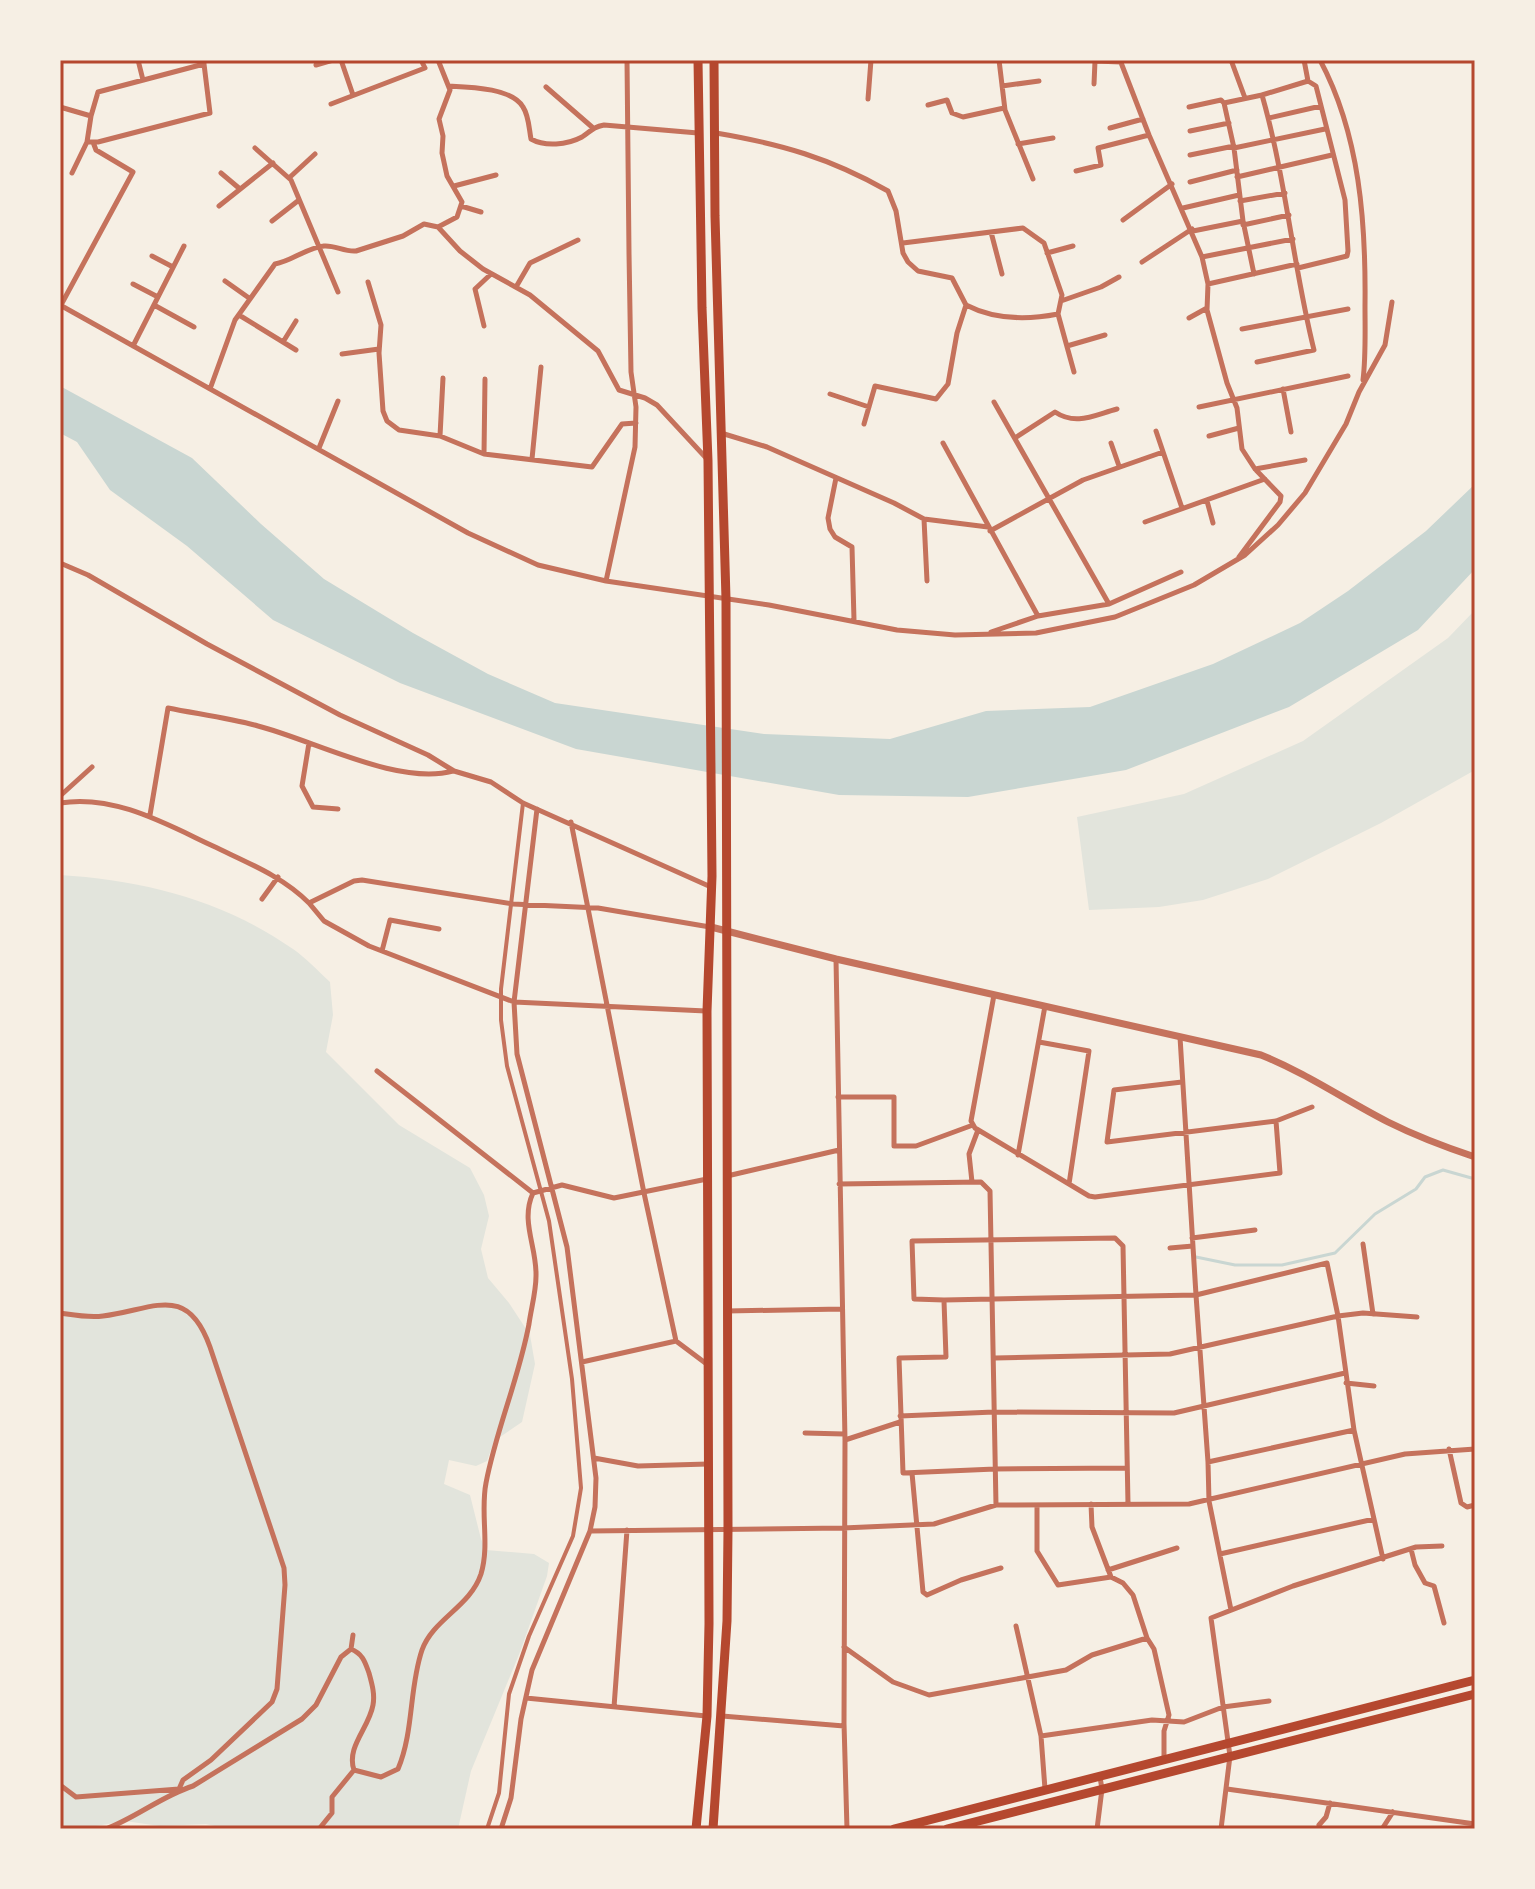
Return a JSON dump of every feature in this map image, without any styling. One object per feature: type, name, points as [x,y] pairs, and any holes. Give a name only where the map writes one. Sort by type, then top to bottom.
[{"type":"highway","points":[[696,1829],[707,1716],[707,1011],[712,882],[708,461],[698,60]]},
{"type":"highway","points":[[713,1829],[727,1621],[728,1530],[726,599],[714,60]]},
{"type":"highway","points":[[894,1829],[917,1826],[1164,1758],[1475,1680]]},
{"type":"highway","points":[[947,1829],[1475,1694]]},
{"type":"street","points":[[138,60],[143,80]]},
{"type":"street","points":[[316,65],[333,60]]},
{"type":"street","points":[[341,60],[353,95]]},
{"type":"street","points":[[331,104],[425,68],[421,60]]},
{"type":"street","points":[[438,60],[449,86],[448,102],[439,119],[444,167],[461,206],[457,217],[438,227]]},
{"type":"street","points":[[606,581],[635,447],[636,423],[627,60]]},
{"type":"street","points":[[868,99],[871,60]]},
{"type":"street","points":[[999,60],[1004,108],[1033,179]]},
{"type":"street","points":[[1231,60],[1245,98]]},
{"type":"street","points":[[1208,284],[1347,256],[1345,200],[1316,86],[1308,81],[1304,60]]},
{"type":"street","points":[[1320,60],[1342,107],[1363,215],[1365,321],[1363,377],[1359,392]]},
{"type":"street","points":[[1094,84],[1095,61],[1121,61],[1202,257],[1208,284],[1207,308],[1234,398],[1242,449],[1255,469],[1281,496],[1280,502],[1237,560]]},
{"type":"street","points":[[72,173],[90,142],[91,116],[98,92],[204,62],[210,113],[90,142]]},
{"type":"street","points":[[1002,86],[1039,81]]},
{"type":"street","points":[[1189,107],[1262,95],[1308,81]]},
{"type":"street","points":[[449,86],[494,90],[520,102],[525,110],[531,139],[542,145],[571,141],[583,136],[592,127],[604,125],[699,133]]},
{"type":"street","points":[[546,87],[592,127]]},
{"type":"street","points":[[1257,362],[1314,350],[1280,168],[1262,95]]},
{"type":"street","points":[[928,105],[947,100],[952,113],[963,117],[1004,108]]},
{"type":"street","points":[[1224,103],[1254,274]]},
{"type":"street","points":[[1269,118],[1321,106]]},
{"type":"street","points":[[60,107],[91,116]]},
{"type":"street","points":[[1110,128],[1143,119]]},
{"type":"street","points":[[1190,131],[1229,123]]},
{"type":"street","points":[[1190,155],[1325,129]]},
{"type":"street","points":[[715,133],[795,149],[888,191],[896,211],[903,253],[913,267],[932,275],[952,278],[966,305],[977,311],[1021,319],[1058,314]]},
{"type":"street","points":[[1076,171],[1101,165],[1098,148],[1149,135]]},
{"type":"street","points":[[1018,144],[1053,138]]},
{"type":"street","points":[[90,142],[96,150],[133,172],[60,305],[482,539],[538,565],[709,601],[726,599],[897,630],[955,635],[1036,633],[1115,617],[1194,585],[1237,560],[1278,525],[1305,493],[1346,424],[1359,392],[1385,345],[1392,302]]},
{"type":"street","points":[[255,148],[289,178],[338,292]]},
{"type":"street","points":[[289,178],[315,154]]},
{"type":"street","points":[[1190,182],[1280,168],[1332,155]]},
{"type":"street","points":[[219,206],[273,163]]},
{"type":"street","points":[[221,173],[240,189]]},
{"type":"street","points":[[454,186],[496,175]]},
{"type":"street","points":[[1123,220],[1172,184]]},
{"type":"street","points":[[1183,208],[1285,193]]},
{"type":"street","points":[[272,221],[299,200]]},
{"type":"street","points":[[461,206],[481,212]]},
{"type":"street","points":[[1142,262],[1192,230],[1289,215]]},
{"type":"street","points":[[210,389],[239,315],[275,264],[319,247],[356,251],[403,236],[424,224],[438,227],[460,251],[491,274],[530,295],[598,351],[619,390],[657,405],[708,461]]},
{"type":"street","points":[[903,243],[1023,228],[1044,243],[1062,295],[1058,314],[1074,372]]},
{"type":"street","points":[[991,232],[1002,274]]},
{"type":"street","points":[[1202,257],[1293,239]]},
{"type":"street","points":[[516,287],[530,263],[578,240]]},
{"type":"street","points":[[133,346],[184,246]]},
{"type":"street","points":[[1047,253],[1073,246]]},
{"type":"street","points":[[152,256],[173,267]]},
{"type":"street","points":[[484,326],[475,289],[491,274]]},
{"type":"street","points":[[1061,301],[1119,277]]},
{"type":"street","points":[[225,281],[249,298]]},
{"type":"street","points":[[368,282],[381,325],[379,349],[383,411],[387,421],[399,430],[440,436],[484,454],[592,467],[622,424],[636,423]]},
{"type":"street","points":[[133,284],[158,297]]},
{"type":"street","points":[[154,305],[194,327]]},
{"type":"street","points":[[864,424],[875,386],[936,399],[948,384],[957,333],[966,305]]},
{"type":"street","points":[[1189,318],[1207,308]]},
{"type":"street","points":[[1242,329],[1348,309]]},
{"type":"street","points":[[239,315],[296,350]]},
{"type":"street","points":[[283,342],[296,321]]},
{"type":"street","points":[[1067,346],[1105,335]]},
{"type":"street","points":[[342,354],[379,349]]},
{"type":"street","points":[[532,459],[541,367]]},
{"type":"street","points":[[1199,407],[1348,376]]},
{"type":"street","points":[[440,436],[443,378]]},
{"type":"street","points":[[484,454],[485,379]]},
{"type":"street","points":[[1283,389],[1291,432]]},
{"type":"street","points":[[830,394],[869,407]]},
{"type":"street","points":[[319,448],[338,401]]},
{"type":"street","points":[[994,402],[1109,604]]},
{"type":"street","points":[[1015,438],[1055,412],[1067,420],[1117,409]]},
{"type":"street","points":[[1209,436],[1239,428]]},
{"type":"street","points":[[1156,431],[1182,508]]},
{"type":"street","points":[[720,432],[767,447],[924,519],[989,529],[1083,480],[1163,452]]},
{"type":"street","points":[[943,443],[1038,616]]},
{"type":"street","points":[[1111,443],[1119,466]]},
{"type":"street","points":[[1255,469],[1305,460]]},
{"type":"street","points":[[836,477],[828,518],[835,537],[852,547],[854,620]]},
{"type":"street","points":[[1145,522],[1265,479]]},
{"type":"street","points":[[1207,501],[1213,523]]},
{"type":"street","points":[[924,519],[927,581]]},
{"type":"street","points":[[60,563],[88,575],[207,644],[340,715],[428,755],[454,771],[491,782],[523,803],[712,882]]},
{"type":"street","points":[[990,633],[1038,616],[1109,604],[1181,572]]},
{"type":"street","points":[[150,815],[168,708],[259,726],[384,767],[418,774],[439,775],[454,771]]},
{"type":"street","points":[[309,743],[302,786],[313,807],[338,809]]},
{"type":"street","points":[[60,796],[92,767]]},
{"type":"street","points":[[60,803],[77,800],[150,815],[278,877],[293,887],[324,921],[382,951],[514,1002],[707,1011]]},
{"type":"street","points":[[487,1829],[499,1793],[509,1694],[529,1636],[573,1536],[581,1488],[572,1379],[543,1190],[507,1066],[501,1020],[501,995],[523,803]]},
{"type":"street","points":[[501,1829],[511,1798],[526,1698],[544,1638],[590,1531],[595,1507],[594,1458],[567,1247],[517,1054],[514,1002],[537,809]]},
{"type":"street","points":[[571,822],[586,909],[676,1341],[709,1366]]},
{"type":"street","points":[[262,899],[278,877]]},
{"type":"street","points":[[309,903],[362,880],[513,904],[598,908],[725,929],[836,959],[1261,1055],[1284,1064],[1389,1122],[1475,1157]]},
{"type":"street","points":[[382,951],[390,920],[439,929]]},
{"type":"street","points":[[836,959],[847,1829]]},
{"type":"street","points":[[995,994],[971,1121],[1018,1155],[1089,1196],[1280,1173],[1276,1121]]},
{"type":"street","points":[[1018,1155],[1045,1005]]},
{"type":"street","points":[[1180,1036],[1209,1501],[1231,1610]]},
{"type":"street","points":[[1039,1042],[1089,1051],[1069,1184]]},
{"type":"street","points":[[377,1071],[533,1193]]},
{"type":"street","points":[[1182,1082],[1114,1090],[1107,1142],[1276,1121],[1312,1107]]},
{"type":"street","points":[[838,1097],[894,1097],[894,1146],[916,1146],[976,1127]]},
{"type":"street","points":[[972,1182],[969,1154],[976,1127]]},
{"type":"street","points":[[726,1177],[839,1150]]},
{"type":"street","points":[[354,1770],[381,1777],[398,1769],[407,1740],[422,1650],[436,1628],[466,1601],[481,1573],[486,1535],[485,1487],[528,1326],[536,1276],[527,1219],[533,1193],[562,1185],[614,1198],[708,1179]]},
{"type":"street","points":[[839,1184],[981,1182],[990,1191],[996,1505]]},
{"type":"street","points":[[1192,1238],[1255,1230]]},
{"type":"street","points":[[1128,1504],[1124,1356],[1123,1296],[1123,1246],[1115,1238],[912,1241],[914,1299],[944,1300],[1123,1296],[1196,1295],[1327,1263],[1354,1430],[1383,1559]]},
{"type":"street","points":[[1363,1244],[1373,1314]]},
{"type":"street","points":[[1170,1248],[1193,1246]]},
{"type":"street","points":[[944,1300],[946,1357],[899,1358],[903,1473],[1127,1468]]},
{"type":"street","points":[[60,1313],[104,1316],[167,1304],[192,1313],[210,1347],[284,1568],[283,1624],[275,1697],[232,1742],[183,1780],[179,1789],[122,1823],[106,1829]]},
{"type":"street","points":[[727,1311],[842,1309]]},
{"type":"street","points":[[995,1358],[1170,1354],[1199,1350],[1338,1316],[1373,1314],[1417,1317]]},
{"type":"street","points":[[582,1362],[676,1341]]},
{"type":"street","points":[[805,1433],[844,1437],[900,1419],[994,1412],[1174,1413],[1345,1373]]},
{"type":"street","points":[[1346,1383],[1374,1386]]},
{"type":"street","points":[[1208,1462],[1354,1430]]},
{"type":"street","points":[[1449,1449],[1461,1503],[1467,1507],[1475,1505]]},
{"type":"street","points":[[590,1531],[916,1525],[934,1524],[996,1505],[1189,1504],[1405,1454],[1475,1449]]},
{"type":"street","points":[[594,1458],[638,1466],[709,1464]]},
{"type":"street","points":[[912,1473],[923,1592],[927,1595],[961,1580],[1001,1568]]},
{"type":"street","points":[[1091,1504],[1092,1527],[1111,1577]]},
{"type":"street","points":[[1037,1506],[1037,1551],[1058,1585],[1111,1577],[1123,1583],[1133,1595],[1147,1638],[1154,1649],[1163,1683],[1169,1715],[1164,1758]]},
{"type":"street","points":[[1220,1554],[1374,1519]]},
{"type":"street","points":[[614,1707],[627,1530]]},
{"type":"street","points":[[1221,1829],[1230,1756],[1211,1618],[1293,1586],[1411,1549],[1442,1546]]},
{"type":"street","points":[[1108,1570],[1177,1548]]},
{"type":"street","points":[[1411,1549],[1425,1583],[1434,1586],[1444,1623]]},
{"type":"street","points":[[1016,1626],[1041,1736],[1045,1790]]},
{"type":"street","points":[[351,1649],[353,1635]]},
{"type":"street","points":[[844,1647],[893,1682],[929,1695],[1066,1670],[1092,1655],[1147,1638]]},
{"type":"street","points":[[351,1649],[365,1660],[373,1689],[371,1714],[351,1760],[354,1770]]},
{"type":"street","points":[[60,1785],[76,1797],[193,1786],[302,1719],[316,1705],[344,1653],[351,1649]]},
{"type":"street","points":[[526,1698],[707,1716]]},
{"type":"street","points":[[1041,1736],[1152,1720],[1184,1722],[1223,1707],[1269,1701]]},
{"type":"street","points":[[722,1716],[844,1726]]},
{"type":"street","points":[[319,1829],[332,1813],[332,1797],[354,1770]]},
{"type":"street","points":[[1097,1829],[1102,1789],[1100,1776]]},
{"type":"street","points":[[1227,1789],[1475,1826]]},
{"type":"street","points":[[1319,1825],[1326,1817],[1330,1803]]},
{"type":"street","points":[[1382,1829],[1393,1812]]},
{"type":"shaded area","points":[[60,386],[192,458],[324,579],[488,674],[555,703],[764,734],[890,739],[986,711],[1090,707],[1213,664],[1300,623],[1348,591],[1426,531],[1475,484],[1475,569],[1418,630],[1289,707],[1126,770],[968,797],[839,795],[576,749],[400,683],[273,620],[187,546],[110,490],[77,442],[60,433]]},
{"type":"shaded area","points":[[1475,610],[1475,770],[1381,823],[1268,879],[1203,900],[1159,907],[1089,910],[1077,817],[1184,794],[1303,741],[1448,638]]},
{"type":"shaded area","points":[[60,875],[152,888],[210,905],[239,917],[298,953],[330,982],[333,1015],[326,1052],[399,1125],[470,1168],[484,1195],[489,1216],[481,1249],[488,1278],[530,1335],[535,1364],[522,1422],[494,1441],[487,1461],[476,1466],[449,1460],[444,1484],[470,1495],[486,1550],[534,1554],[549,1563],[520,1652],[471,1771],[458,1829],[228,1829],[206,1824],[160,1826],[125,1821],[60,1829]]},
{"type":"waterway","points":[[1196,1257],[1235,1265],[1282,1265],[1335,1253],[1375,1214],[1416,1189],[1425,1177],[1443,1170],[1475,1179]]}]
